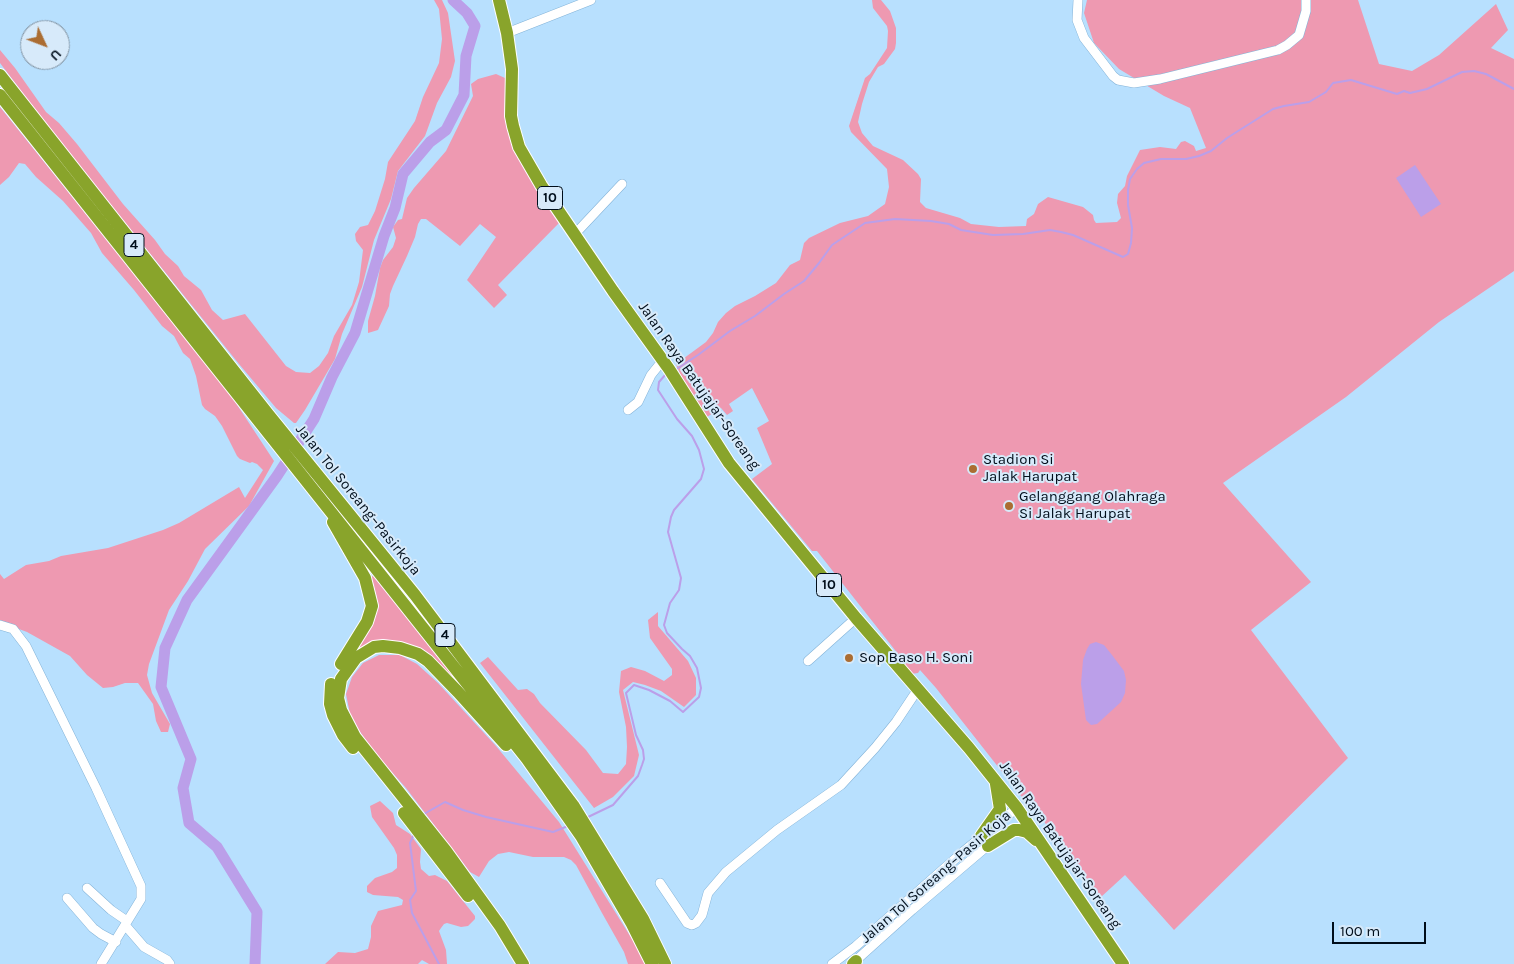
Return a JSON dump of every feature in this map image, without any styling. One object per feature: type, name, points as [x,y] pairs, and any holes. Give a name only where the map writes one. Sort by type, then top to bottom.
[{"type":"highway","name":"Jalan Raya Batujajar-Soreang","points":[[499,0],[507,33],[512,70],[511,116],[515,135],[519,147],[541,185],[669,369],[729,463],[856,618],[918,689],[1020,812],[1117,955]]},
{"type":"highway","name":"Jalan Tol Soreang–Pasirkoja","points":[[0,75],[263,417]]},
{"type":"highway","name":"Jalan Tol Soreang–Pasirkoja","points":[[0,95],[308,473],[415,595],[567,810]]},
{"type":"highway","name":"Jalan Tol Soreang–Pasirkoja","points":[[308,473],[319,496],[567,810]]},
{"type":"highway","points":[[319,496],[365,578],[372,606],[367,622],[332,683],[330,704],[333,715],[343,735],[407,810],[500,926],[523,964]]},
{"type":"highway","points":[[407,810],[355,737],[341,710],[338,698],[341,679],[356,658],[374,647],[400,648],[418,654],[428,662],[567,810],[643,919],[665,964]]},
{"type":"highway","points":[[984,841],[1000,809],[995,782]]},
{"type":"highway","points":[[984,841],[1019,830],[1027,832],[1042,845]]},
{"type":"highway","points":[[584,834],[652,964]]},
{"type":"highway","points":[[430,838],[516,964]]},
{"type":"street","points":[[507,33],[591,0]]},
{"type":"street","points":[[1078,0],[1076,13],[1079,28],[1092,50],[1116,79],[1134,83],[1160,79],[1265,55],[1287,46],[1299,35],[1306,11],[1306,0]]},
{"type":"street","points":[[575,234],[622,184]]},
{"type":"street","points":[[628,410],[638,402],[651,375],[669,369]]},
{"type":"street","points":[[808,661],[856,618]]},
{"type":"street","points":[[0,625],[13,629],[26,646],[96,788],[141,886],[141,899],[101,964]]},
{"type":"street","points":[[660,882],[686,923],[692,925],[696,923],[702,915],[708,893],[726,872],[777,830],[841,784],[870,755],[896,722],[918,689]]},
{"type":"street","name":"Jalan Tol Soreang–Pasir Koja","points":[[832,964],[1020,812]]},
{"type":"street","name":"Jalan Tol Soreang–Pasir Koja","points":[[853,963],[984,841]]},
{"type":"street","points":[[88,888],[126,923],[144,947],[167,960],[170,964]]},
{"type":"street","points":[[67,898],[92,928],[116,942]]},
{"type":"shaded area","points":[[434,0],[442,0],[448,13],[455,61],[451,77],[437,103],[425,136],[398,171],[391,199],[374,240],[362,287],[342,334],[335,359],[305,410],[296,423],[294,423],[276,408],[239,364],[53,133],[0,63],[0,50],[46,112],[59,123],[77,144],[123,204],[165,254],[178,266],[184,276],[201,290],[212,310],[223,320],[245,314],[286,366],[296,372],[310,373],[319,366],[328,353],[334,336],[352,305],[359,282],[363,250],[356,241],[355,234],[360,227],[368,225],[375,211],[388,162],[415,121],[423,97],[439,63],[442,39],[439,9]]},
{"type":"shaded area","name":"Gelanggang Olahraga Si Jalak Harupat","points":[[872,0],[881,0],[890,11],[896,28],[896,43],[895,49],[884,64],[878,67],[869,82],[858,122],[862,133],[873,146],[903,160],[918,174],[921,179],[920,202],[926,208],[960,218],[971,224],[999,227],[1026,226],[1027,219],[1034,214],[1038,204],[1048,197],[1083,207],[1093,215],[1096,223],[1117,222],[1121,218],[1117,203],[1118,194],[1125,186],[1127,176],[1140,150],[1160,147],[1176,149],[1181,142],[1185,141],[1194,146],[1196,151],[1206,148],[1190,108],[1164,96],[1119,69],[1094,43],[1084,13],[1087,0],[1358,0],[1379,64],[1412,71],[1439,55],[1496,4],[1508,30],[1491,48],[1514,59],[1514,271],[1439,322],[1346,397],[1223,483],[1311,582],[1251,630],[1348,758],[1174,930],[1125,875],[1101,897],[1083,879],[1037,811],[1021,796],[936,688],[920,670],[918,673],[911,674],[902,659],[817,551],[812,551],[752,479],[772,464],[757,428],[769,421],[752,388],[729,404],[733,411],[727,415],[721,408],[707,417],[682,379],[676,364],[706,342],[726,313],[776,283],[790,265],[800,260],[804,243],[809,238],[840,223],[868,216],[885,204],[889,187],[887,169],[851,132],[849,126],[865,78],[870,74],[887,48],[887,26],[873,8]]},
{"type":"shaded area","points":[[496,74],[505,78],[508,113],[561,221],[498,285],[507,295],[494,308],[467,280],[496,237],[480,224],[460,246],[426,219],[421,219],[393,286],[389,306],[378,330],[368,333],[368,321],[380,268],[383,260],[393,247],[396,238],[393,227],[398,220],[402,219],[407,198],[446,151],[473,96],[471,84],[478,79]]},
{"type":"shaded area","points":[[0,107],[228,391],[274,461],[249,506],[205,549],[188,581],[169,610],[149,664],[147,675],[152,693],[170,724],[168,732],[161,732],[156,721],[153,704],[138,683],[125,683],[103,688],[87,675],[70,656],[27,632],[0,622],[0,574],[4,579],[26,565],[49,561],[61,556],[108,548],[163,530],[179,523],[239,487],[245,498],[263,470],[257,464],[240,459],[237,456],[222,426],[215,416],[202,405],[196,376],[190,359],[183,353],[174,336],[162,326],[102,253],[91,233],[63,201],[36,177],[25,164],[19,163],[9,177],[0,185]]},
{"type":"shaded area","points":[[1415,165],[1441,204],[1421,217],[1396,178]]},
{"type":"shaded area","points":[[373,576],[472,695],[413,646],[401,642],[386,640],[351,655],[376,612],[377,598],[371,577]]},
{"type":"shaded area","points":[[658,612],[658,626],[688,661],[696,678],[696,695],[684,707],[661,691],[645,685],[633,682],[623,690],[639,755],[634,776],[613,797],[594,808],[480,663],[488,657],[518,690],[527,689],[534,694],[540,703],[586,750],[603,773],[618,774],[626,764],[627,747],[626,727],[619,692],[621,671],[631,667],[645,671],[664,681],[672,675],[672,669],[650,638],[648,620]]},
{"type":"shaded area","points":[[1096,642],[1104,645],[1112,655],[1124,671],[1126,680],[1125,693],[1121,702],[1097,724],[1091,725],[1086,720],[1081,684],[1083,660],[1090,644]]},
{"type":"shaded area","points":[[379,655],[400,655],[417,664],[438,683],[496,746],[559,822],[637,947],[645,964],[628,964],[624,952],[576,865],[571,860],[564,857],[533,857],[509,852],[498,854],[489,861],[479,877],[470,872],[406,788],[375,753],[351,719],[346,694],[352,677],[363,663]]},
{"type":"shaded area","points":[[380,801],[393,813],[396,825],[410,834],[421,849],[421,869],[429,876],[435,875],[447,881],[475,916],[475,919],[468,926],[461,927],[447,923],[439,931],[446,950],[447,964],[429,964],[422,960],[418,964],[325,964],[338,952],[355,953],[368,949],[371,926],[378,911],[402,905],[403,900],[398,897],[373,895],[367,892],[367,886],[375,878],[392,872],[397,868],[397,855],[394,848],[372,817],[370,806]]},
{"type":"waterway","points":[[255,964],[257,912],[217,847],[189,823],[183,788],[191,759],[161,687],[165,648],[187,600],[277,476],[314,419],[332,377],[355,333],[384,236],[395,208],[403,174],[430,142],[446,130],[464,95],[466,56],[475,26],[467,13],[453,0]]},
{"type":"waterway","points":[[675,370],[804,281],[832,245],[865,223],[895,219],[931,221],[949,224],[961,230],[993,235],[1023,234],[1050,230],[1073,235],[1123,257],[1128,254],[1131,243],[1132,228],[1128,205],[1130,179],[1144,163],[1161,159],[1186,159],[1211,151],[1227,138],[1273,109],[1309,102],[1326,92],[1333,83],[1351,80],[1397,94],[1404,91],[1410,93],[1427,89],[1462,72],[1474,71],[1486,74],[1514,89]]},
{"type":"waterway","points":[[586,818],[613,805],[638,776],[644,759],[626,693],[634,685],[649,690],[670,701],[683,712],[699,697],[701,688],[697,668],[690,656],[667,633],[664,625],[670,603],[679,590],[681,578],[668,532],[671,517],[674,510],[701,479],[704,469],[699,450],[692,436],[677,419],[658,390],[659,382],[666,374]]},
{"type":"waterway","points":[[424,814],[445,802],[486,817],[553,832],[568,826]]},
{"type":"waterway","points":[[414,834],[410,843],[416,891],[410,900],[412,913],[439,964]]},
{"type":"place","name":"Stadion Si Jalak Harupat","points":[[973,469]]},
{"type":"place","name":"Gelanggang Olahraga Si Jalak Harupat","points":[[1009,506]]},
{"type":"place","name":"Sop Baso H. Soni","points":[[849,658]]}]
